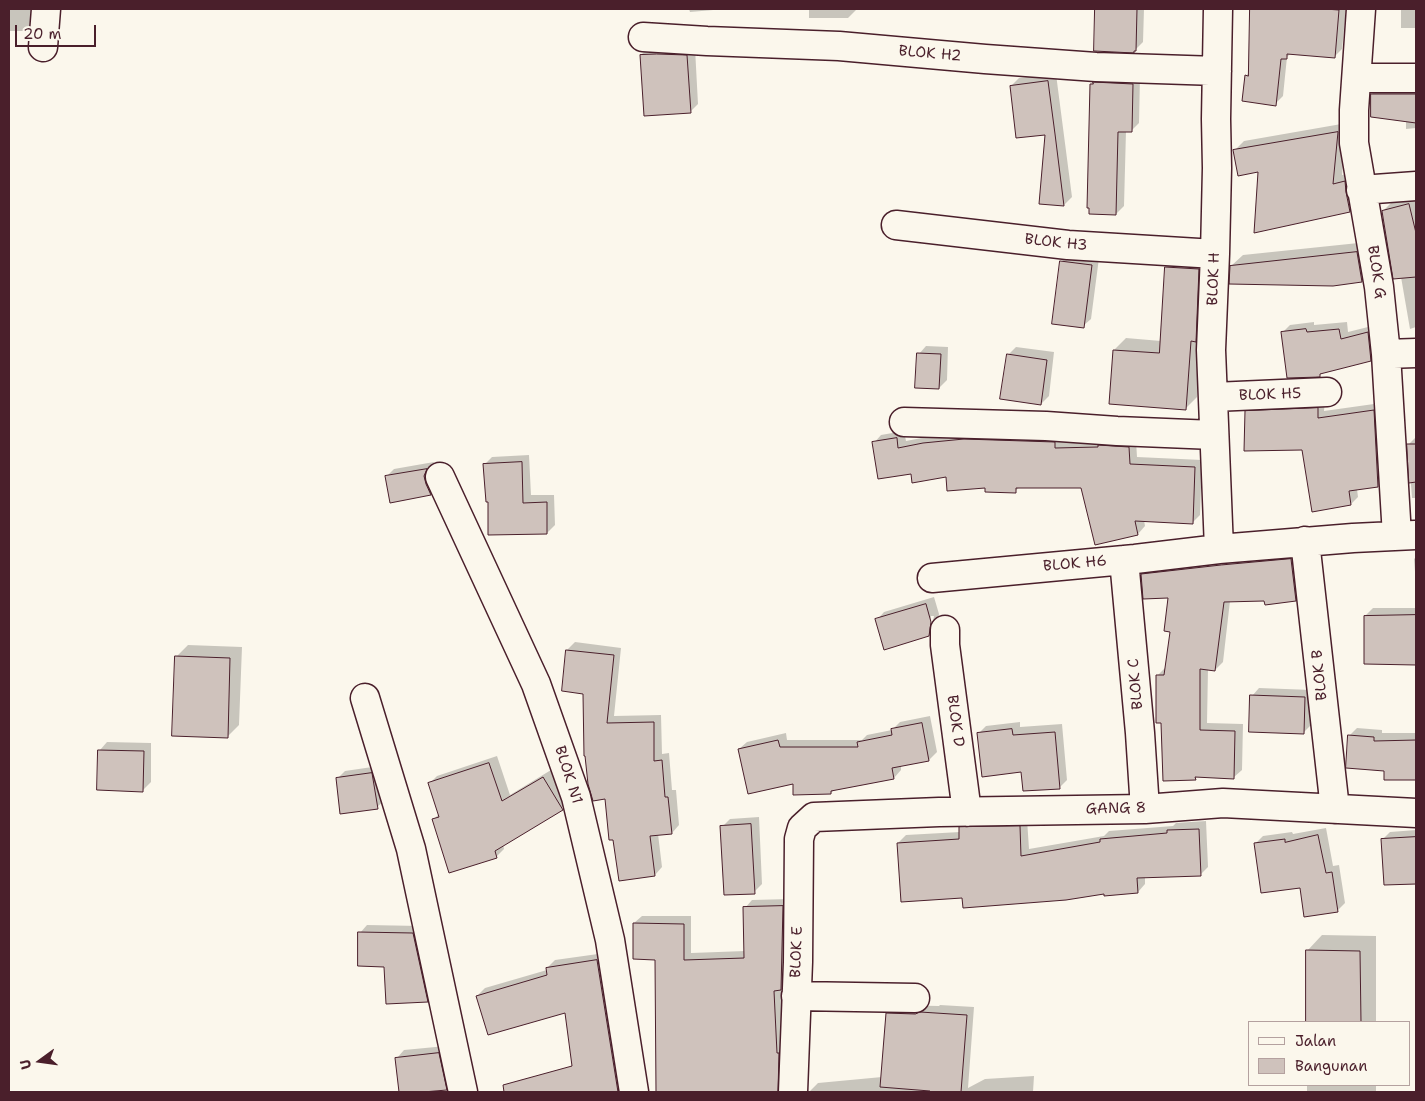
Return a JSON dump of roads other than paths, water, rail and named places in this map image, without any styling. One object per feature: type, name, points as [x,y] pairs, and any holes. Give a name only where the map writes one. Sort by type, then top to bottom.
[{"type":"street","points":[[43,47],[46,9]]},
{"type":"street","name":"BLOK H","points":[[1218,9],[1215,254],[1211,350],[1219,549]]},
{"type":"street","name":"BLOK G","points":[[1361,9],[1354,110],[1354,143],[1379,287],[1407,535]]},
{"type":"street","name":"BLOK H2","points":[[642,37],[840,46],[1096,67],[1217,71]]},
{"type":"street","points":[[1357,78],[1416,78]]},
{"type":"street","points":[[1361,190],[1416,186]]},
{"type":"street","name":"BLOK H3","points":[[896,225],[1068,245],[1215,254]]},
{"type":"street","points":[[1386,354],[1416,352]]},
{"type":"street","name":"BLOK H5","points":[[1214,397],[1327,392]]},
{"type":"street","points":[[904,422],[1046,426],[1117,432],[1214,435]]},
{"type":"street","name":"BLOK N1","points":[[440,477],[536,684],[576,797],[610,940],[634,1092]]},
{"type":"street","name":"BLOK H6","points":[[932,578],[1305,541],[1407,535]]},
{"type":"street","name":"BLOK B","points":[[1305,541],[1335,810]]},
{"type":"street","name":"BLOK C","points":[[1124,560],[1145,809]]},
{"type":"street","name":"BLOK D","points":[[945,630],[945,645],[967,812]]},
{"type":"street","points":[[365,698],[411,848],[463,1092]]},
{"type":"street","name":"GANG 8","points":[[814,818],[967,812],[1145,809],[1222,803],[1416,814]]},
{"type":"street","name":"BLOK E","points":[[793,1092],[798,962],[799,839],[802,828],[814,818]]},
{"type":"street","points":[[796,996],[915,998]]}]
